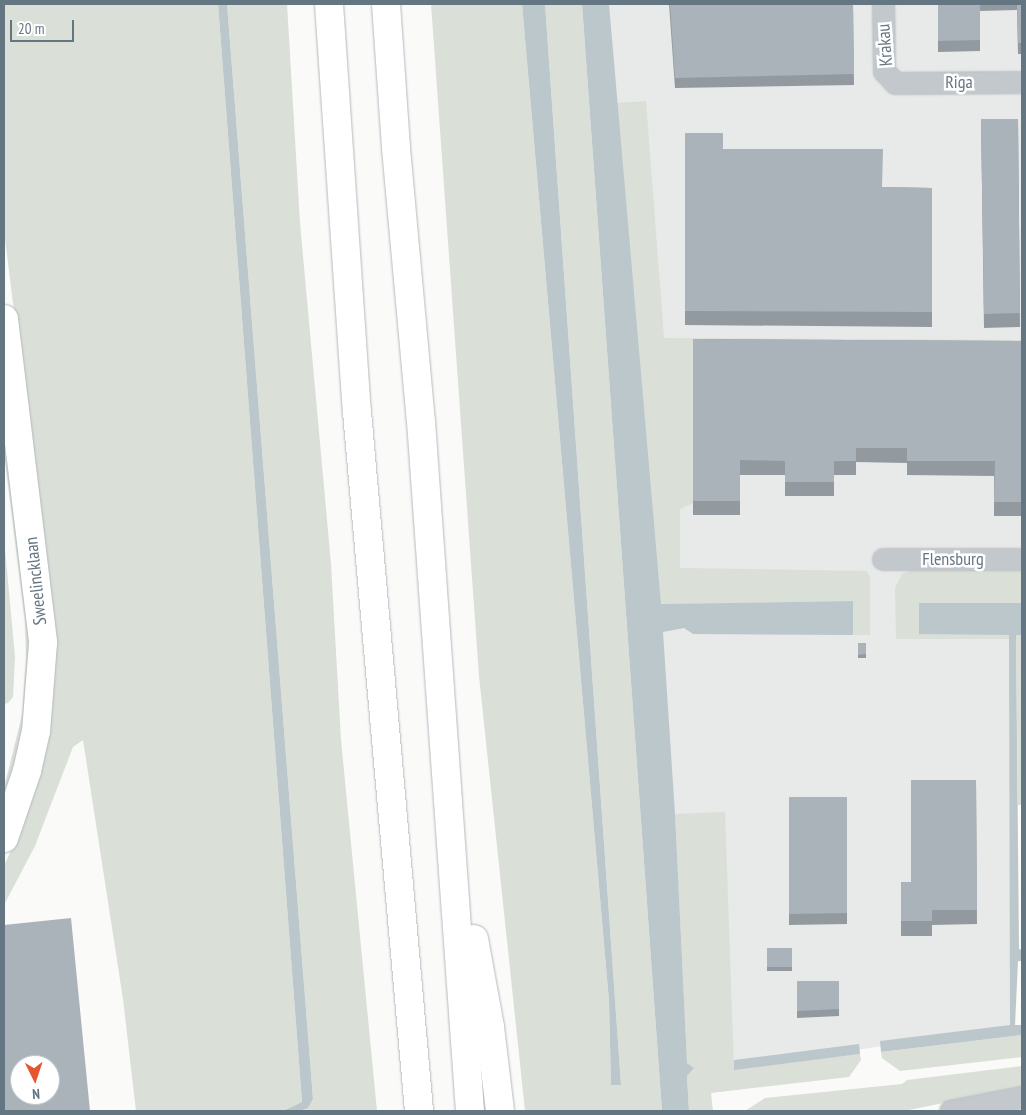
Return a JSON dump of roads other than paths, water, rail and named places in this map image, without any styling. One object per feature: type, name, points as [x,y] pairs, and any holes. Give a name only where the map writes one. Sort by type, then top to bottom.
[{"type":"main road","points":[[330,4],[357,412],[419,1111]]},
{"type":"main road","points":[[386,4],[451,814],[470,1111]]},
{"type":"main road","name":"Sweelincklaan","points":[[4,319],[43,643],[36,731],[27,771],[4,838]]},
{"type":"main road","points":[[451,814],[490,1027],[500,1111]]},
{"type":"street","name":"Krakau","points":[[883,4],[884,71],[895,83]]},
{"type":"street","name":"Riga","points":[[895,83],[1022,82]]},
{"type":"street","name":"Flensburg","points":[[883,559],[1022,559]]},
{"type":"street","points":[[950,1111],[1022,1097]]}]
